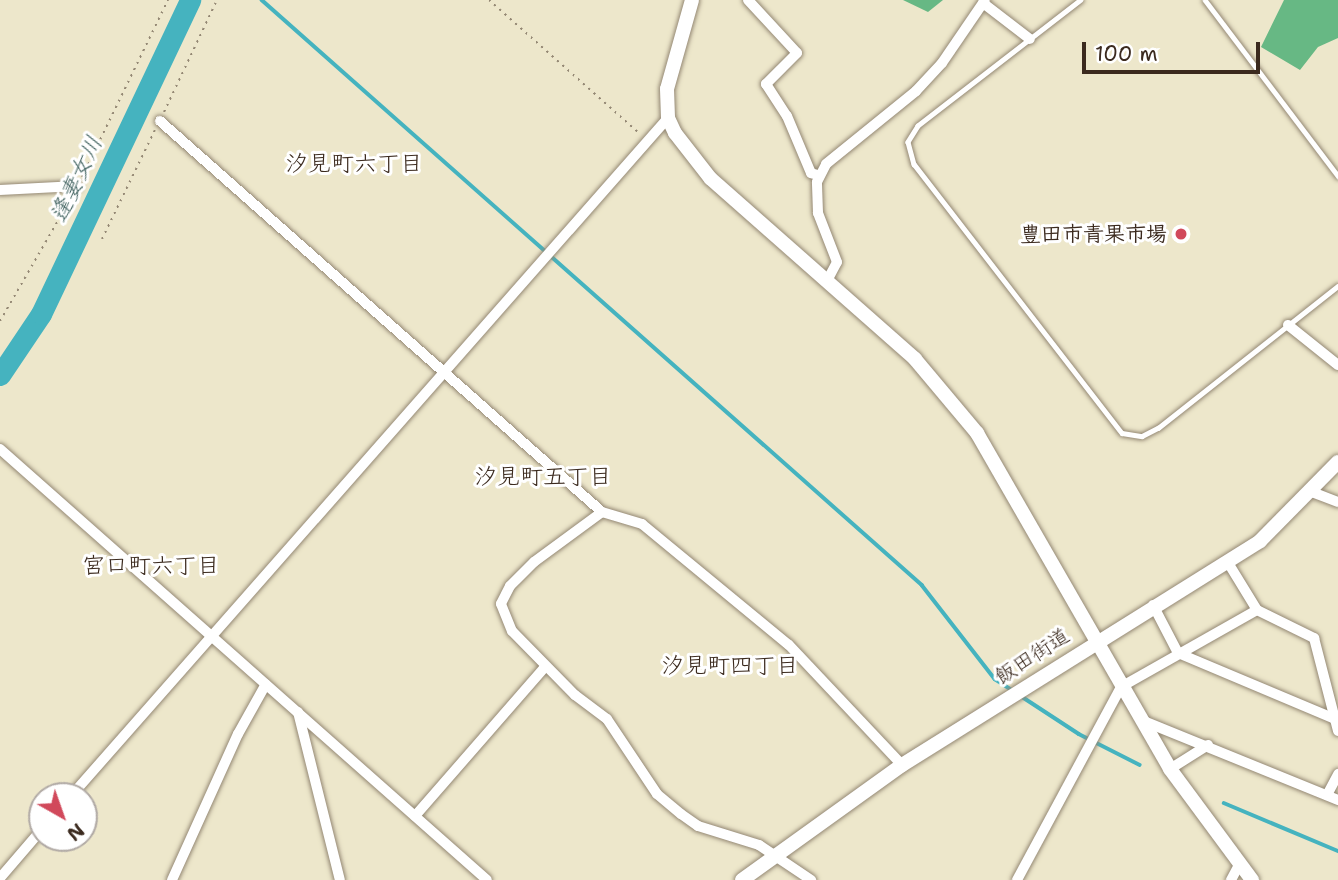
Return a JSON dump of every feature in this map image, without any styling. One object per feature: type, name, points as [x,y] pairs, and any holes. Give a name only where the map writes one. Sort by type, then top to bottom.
[{"type":"street","points":[[692,0],[667,89],[668,118],[694,161],[915,359],[977,433],[1170,769],[1252,880]]},
{"type":"street","points":[[748,0],[797,53],[766,84],[787,116],[811,173],[820,176]]},
{"type":"street","points":[[828,279],[837,262],[818,213],[820,176],[846,147],[888,117],[916,91],[942,63],[984,2],[1030,39]]},
{"type":"street","points":[[83,782],[209,634],[668,118]]},
{"type":"street","points":[[160,121],[602,512],[642,524],[789,645],[902,765]]},
{"type":"street","points":[[0,190],[77,186]]},
{"type":"street","points":[[1289,325],[1338,365]]},
{"type":"street","points":[[0,449],[488,880]]},
{"type":"street","name":"飯田街道","points":[[742,880],[754,875],[902,765],[1097,639],[1260,541],[1312,492],[1338,462]]},
{"type":"street","points":[[1312,492],[1338,502]]},
{"type":"street","points":[[602,512],[534,562],[503,595],[501,604],[512,631],[545,667],[607,719],[657,794],[681,814],[698,827],[759,845],[774,859],[811,880]]},
{"type":"street","points":[[1227,561],[1257,610],[1314,638],[1338,731]]},
{"type":"street","points":[[1153,606],[1178,653],[1335,719]]},
{"type":"street","points":[[1017,880],[1121,687],[1257,610]]},
{"type":"street","points":[[415,816],[545,667]]},
{"type":"street","points":[[172,880],[238,734],[266,684]]},
{"type":"street","points":[[298,712],[340,880]]},
{"type":"street","points":[[1140,720],[1338,800]]},
{"type":"street","points":[[1170,769],[1208,746]]},
{"type":"street","points":[[1327,795],[1338,774]]},
{"type":"street","points":[[0,878],[28,845]]},
{"type":"street","points":[[1231,880],[1239,865]]},
{"type":"lane","points":[[1081,0],[918,127],[908,142],[914,164],[1122,433],[1142,436],[1158,428],[1338,286]]},
{"type":"lane","points":[[1205,0],[1338,176]]},
{"type":"path","points":[[0,321],[77,186],[168,0]]},
{"type":"path","points":[[102,239],[217,0]]},
{"type":"path","points":[[489,0],[649,141]]},
{"type":"green space","points":[[903,0],[943,0],[928,12]]},
{"type":"green space","points":[[1284,0],[1338,0],[1338,38],[1318,47],[1300,70],[1261,47]]},
{"type":"waterway","name":"逢妻女川","points":[[0,375],[41,314],[190,0]]},
{"type":"waterway","points":[[262,0],[922,585],[995,679],[1012,690]]},
{"type":"waterway","points":[[1021,696],[1079,734],[1140,765]]},
{"type":"waterway","points":[[1224,803],[1338,851]]},
{"type":"place","name":"豊田市青果市場","points":[[1181,234]]},
{"type":"district","name":"汐見町六丁目","points":[[354,163]]},
{"type":"district","name":"汐見町五丁目","points":[[543,476]]},
{"type":"district","name":"宮口町六丁目","points":[[151,565]]},
{"type":"district","name":"汐見町四丁目","points":[[730,665]]}]
